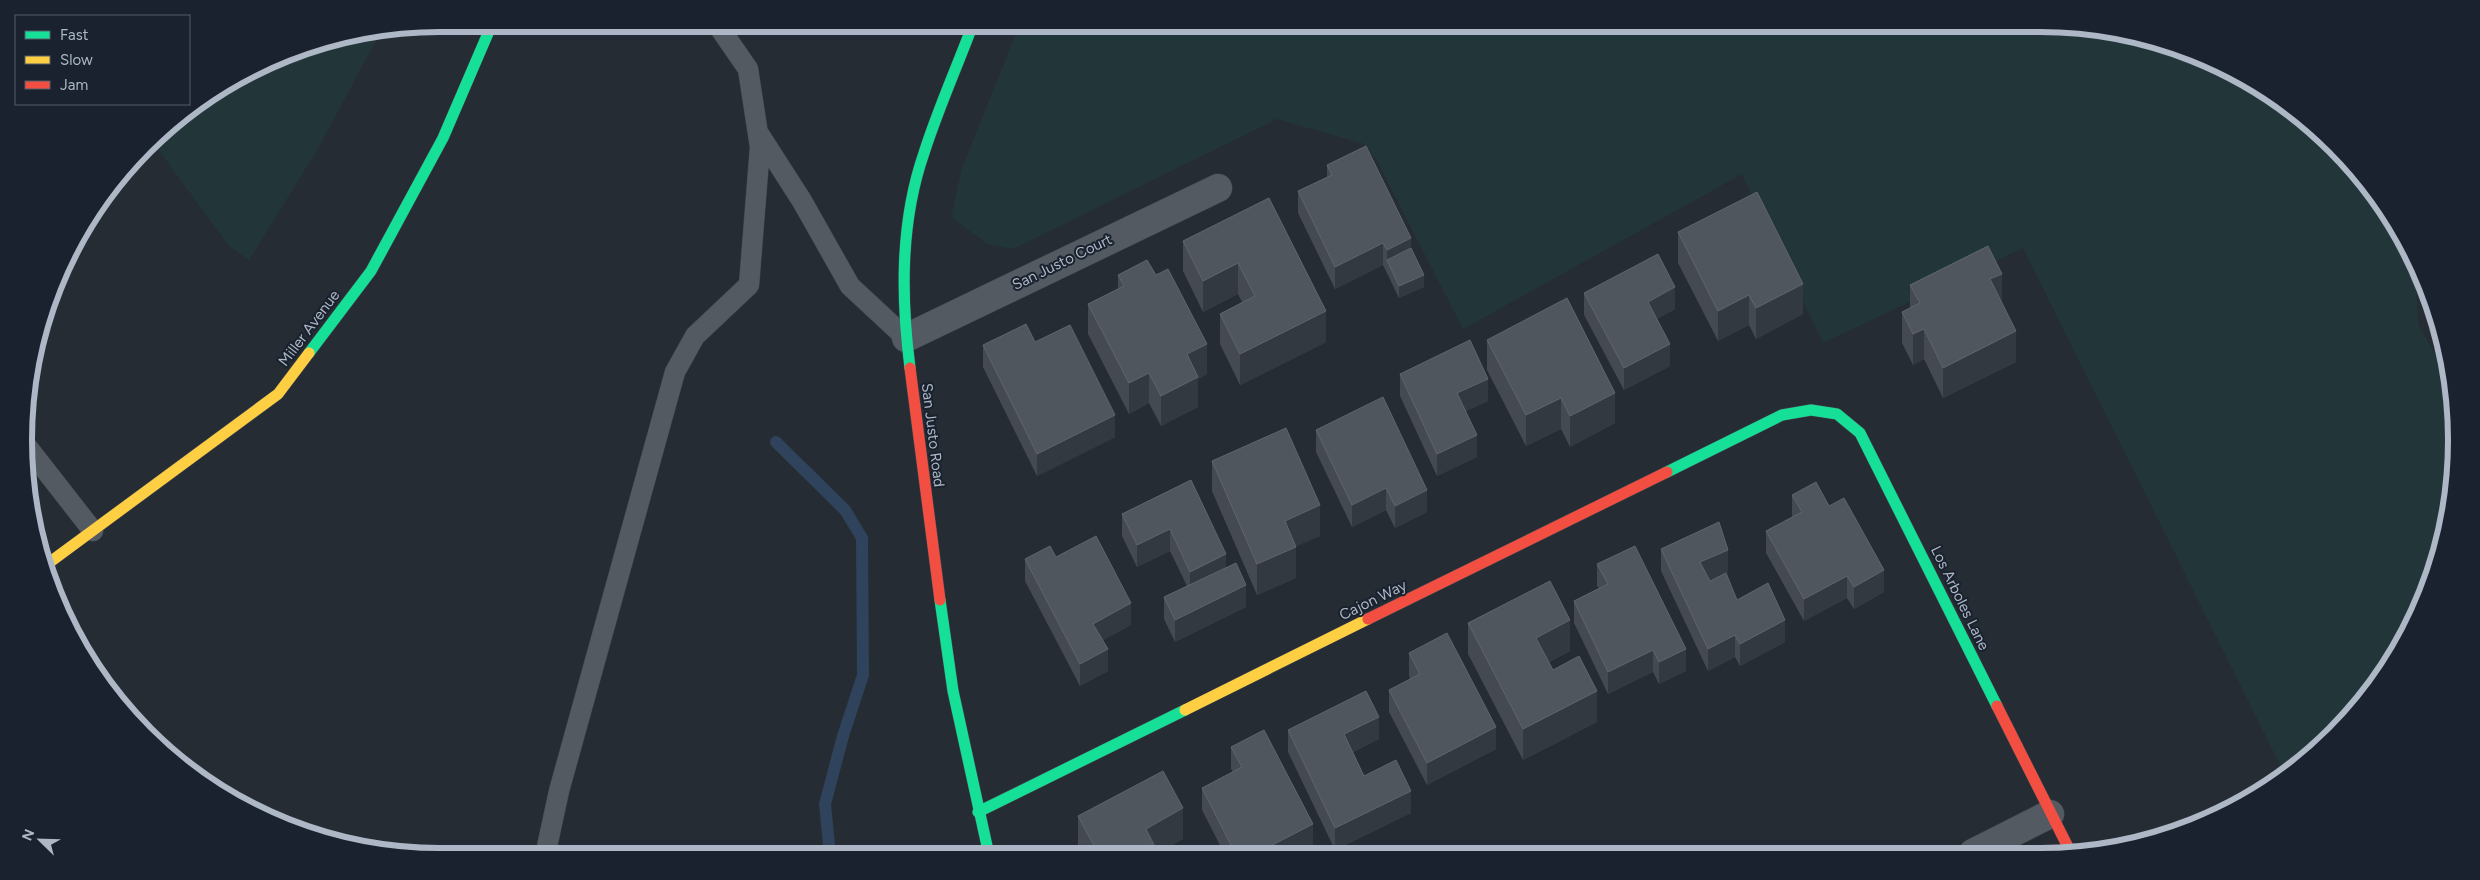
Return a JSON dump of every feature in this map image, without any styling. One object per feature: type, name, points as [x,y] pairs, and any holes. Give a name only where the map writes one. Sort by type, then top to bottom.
[{"type":"street","name":"Miller Avenue","points":[[51,561],[278,394],[371,271],[443,138],[489,32]]},
{"type":"street","name":"San Justo Road","points":[[970,32],[923,154],[910,209],[903,270],[906,338],[953,691],[987,848]]},
{"type":"street","name":"San Justo Court","points":[[906,338],[1218,188]]},
{"type":"street","name":"Los Arboles Lane","points":[[1782,415],[1811,410],[1837,414],[1860,433],[2068,847]]},
{"type":"street","name":"Cajon Way","points":[[978,812],[1782,415]]},
{"type":"street","points":[[1982,848],[2050,814]]},
{"type":"lane","points":[[547,848],[559,791],[675,372],[695,336],[749,286],[760,147],[748,69],[722,32]]},
{"type":"lane","points":[[758,132],[802,201],[850,286],[906,338]]},
{"type":"lane","points":[[32,453],[93,530]]},
{"type":"green space","points":[[1017,32],[2040,32],[2093,36],[2145,46],[2171,54],[2220,75],[2244,87],[2288,117],[2309,134],[2346,171],[2379,214],[2393,236],[2416,284],[2418,324],[2440,364],[2444,387],[2447,413],[2447,467],[2440,519],[2434,545],[2416,596],[2393,644],[2379,666],[2346,709],[2328,728],[2281,768],[2023,248],[1823,343],[1742,174],[1463,329],[1377,161],[1364,144],[1277,119],[1013,249],[987,244],[951,217],[962,168]]},
{"type":"green space","points":[[377,37],[319,147],[249,260],[229,246],[157,147],[214,101],[260,75],[309,54],[335,46]]},
{"type":"building","points":[[1366,146],[1411,238],[1387,250],[1383,243],[1335,267],[1298,191],[1332,175],[1327,165]]},
{"type":"building","points":[[1757,192],[1803,284],[1756,308],[1749,295],[1718,311],[1678,232]]},
{"type":"building","points":[[1269,198],[1326,311],[1240,354],[1220,314],[1255,296],[1238,263],[1203,281],[1183,241]]},
{"type":"building","points":[[1988,246],[2002,274],[1990,279],[2016,331],[1943,368],[1924,329],[1913,334],[1902,312],[1920,303],[1910,285]]},
{"type":"building","points":[[1411,248],[1424,275],[1399,286],[1387,260]]},
{"type":"building","points":[[1658,254],[1675,287],[1648,302],[1670,344],[1624,368],[1584,293]]},
{"type":"building","points":[[1147,260],[1156,275],[1168,269],[1207,344],[1187,354],[1198,377],[1161,396],[1149,373],[1129,383],[1088,304],[1124,286],[1118,275]]},
{"type":"building","points":[[1567,298],[1615,393],[1570,416],[1561,398],[1526,415],[1487,340]]},
{"type":"building","points":[[1026,324],[1035,342],[1070,325],[1115,415],[1037,454],[983,345]]},
{"type":"building","points":[[1470,340],[1488,379],[1457,393],[1477,435],[1437,454],[1400,374]]},
{"type":"building","points":[[1383,397],[1427,490],[1395,506],[1386,488],[1352,505],[1316,430]]},
{"type":"building","points":[[1286,428],[1320,505],[1285,521],[1296,547],[1257,564],[1212,461]]},
{"type":"building","points":[[1191,480],[1226,554],[1190,572],[1170,529],[1137,545],[1122,514]]},
{"type":"building","points":[[1816,482],[1829,506],[1844,498],[1884,570],[1854,587],[1847,576],[1804,599],[1766,531],[1802,512],[1792,495]]},
{"type":"building","points":[[1719,522],[1728,550],[1700,562],[1710,581],[1726,573],[1737,600],[1768,583],[1785,620],[1740,644],[1735,635],[1708,649],[1661,549]]},
{"type":"building","points":[[1096,536],[1131,603],[1093,624],[1108,649],[1080,664],[1025,559],[1050,546],[1056,557]]},
{"type":"building","points":[[1635,546],[1686,649],[1659,662],[1653,650],[1608,672],[1574,601],[1608,584],[1597,564]]},
{"type":"building","points":[[1236,563],[1246,585],[1175,620],[1164,597]]},
{"type":"building","points":[[1550,581],[1570,620],[1536,638],[1553,670],[1579,656],[1597,691],[1523,729],[1468,623]]},
{"type":"building","points":[[1447,633],[1496,727],[1427,763],[1389,690],[1420,674],[1409,653]]},
{"type":"building","points":[[1366,691],[1379,717],[1344,734],[1364,776],[1396,760],[1411,791],[1335,828],[1288,730]]},
{"type":"building","points":[[1264,730],[1313,824],[1267,848],[1232,848],[1202,788],[1242,767],[1231,747]]},
{"type":"building","points":[[1163,771],[1183,808],[1146,829],[1156,848],[1095,848],[1078,816]]},
{"type":"waterway","points":[[776,442],[845,510],[862,538],[863,675],[843,736],[825,804],[829,848]]},
{"type":"traffic: fast","points":[[309,353],[371,271],[443,138],[489,32]]},
{"type":"traffic: fast","points":[[910,368],[904,287],[910,206],[929,137],[970,32]]},
{"type":"traffic: fast","points":[[1667,472],[1782,415],[1811,410],[1837,414],[1860,433],[1997,706]]},
{"type":"traffic: fast","points":[[940,600],[953,691],[987,848]]},
{"type":"traffic: fast","points":[[978,812],[1185,710]]},
{"type":"traffic: slow","points":[[51,561],[278,394],[309,353]]},
{"type":"traffic: slow","points":[[1185,710],[1368,619]]},
{"type":"traffic: jam","points":[[910,368],[940,600]]},
{"type":"traffic: jam","points":[[1368,619],[1667,472]]},
{"type":"traffic: jam","points":[[1997,706],[2068,847]]}]
